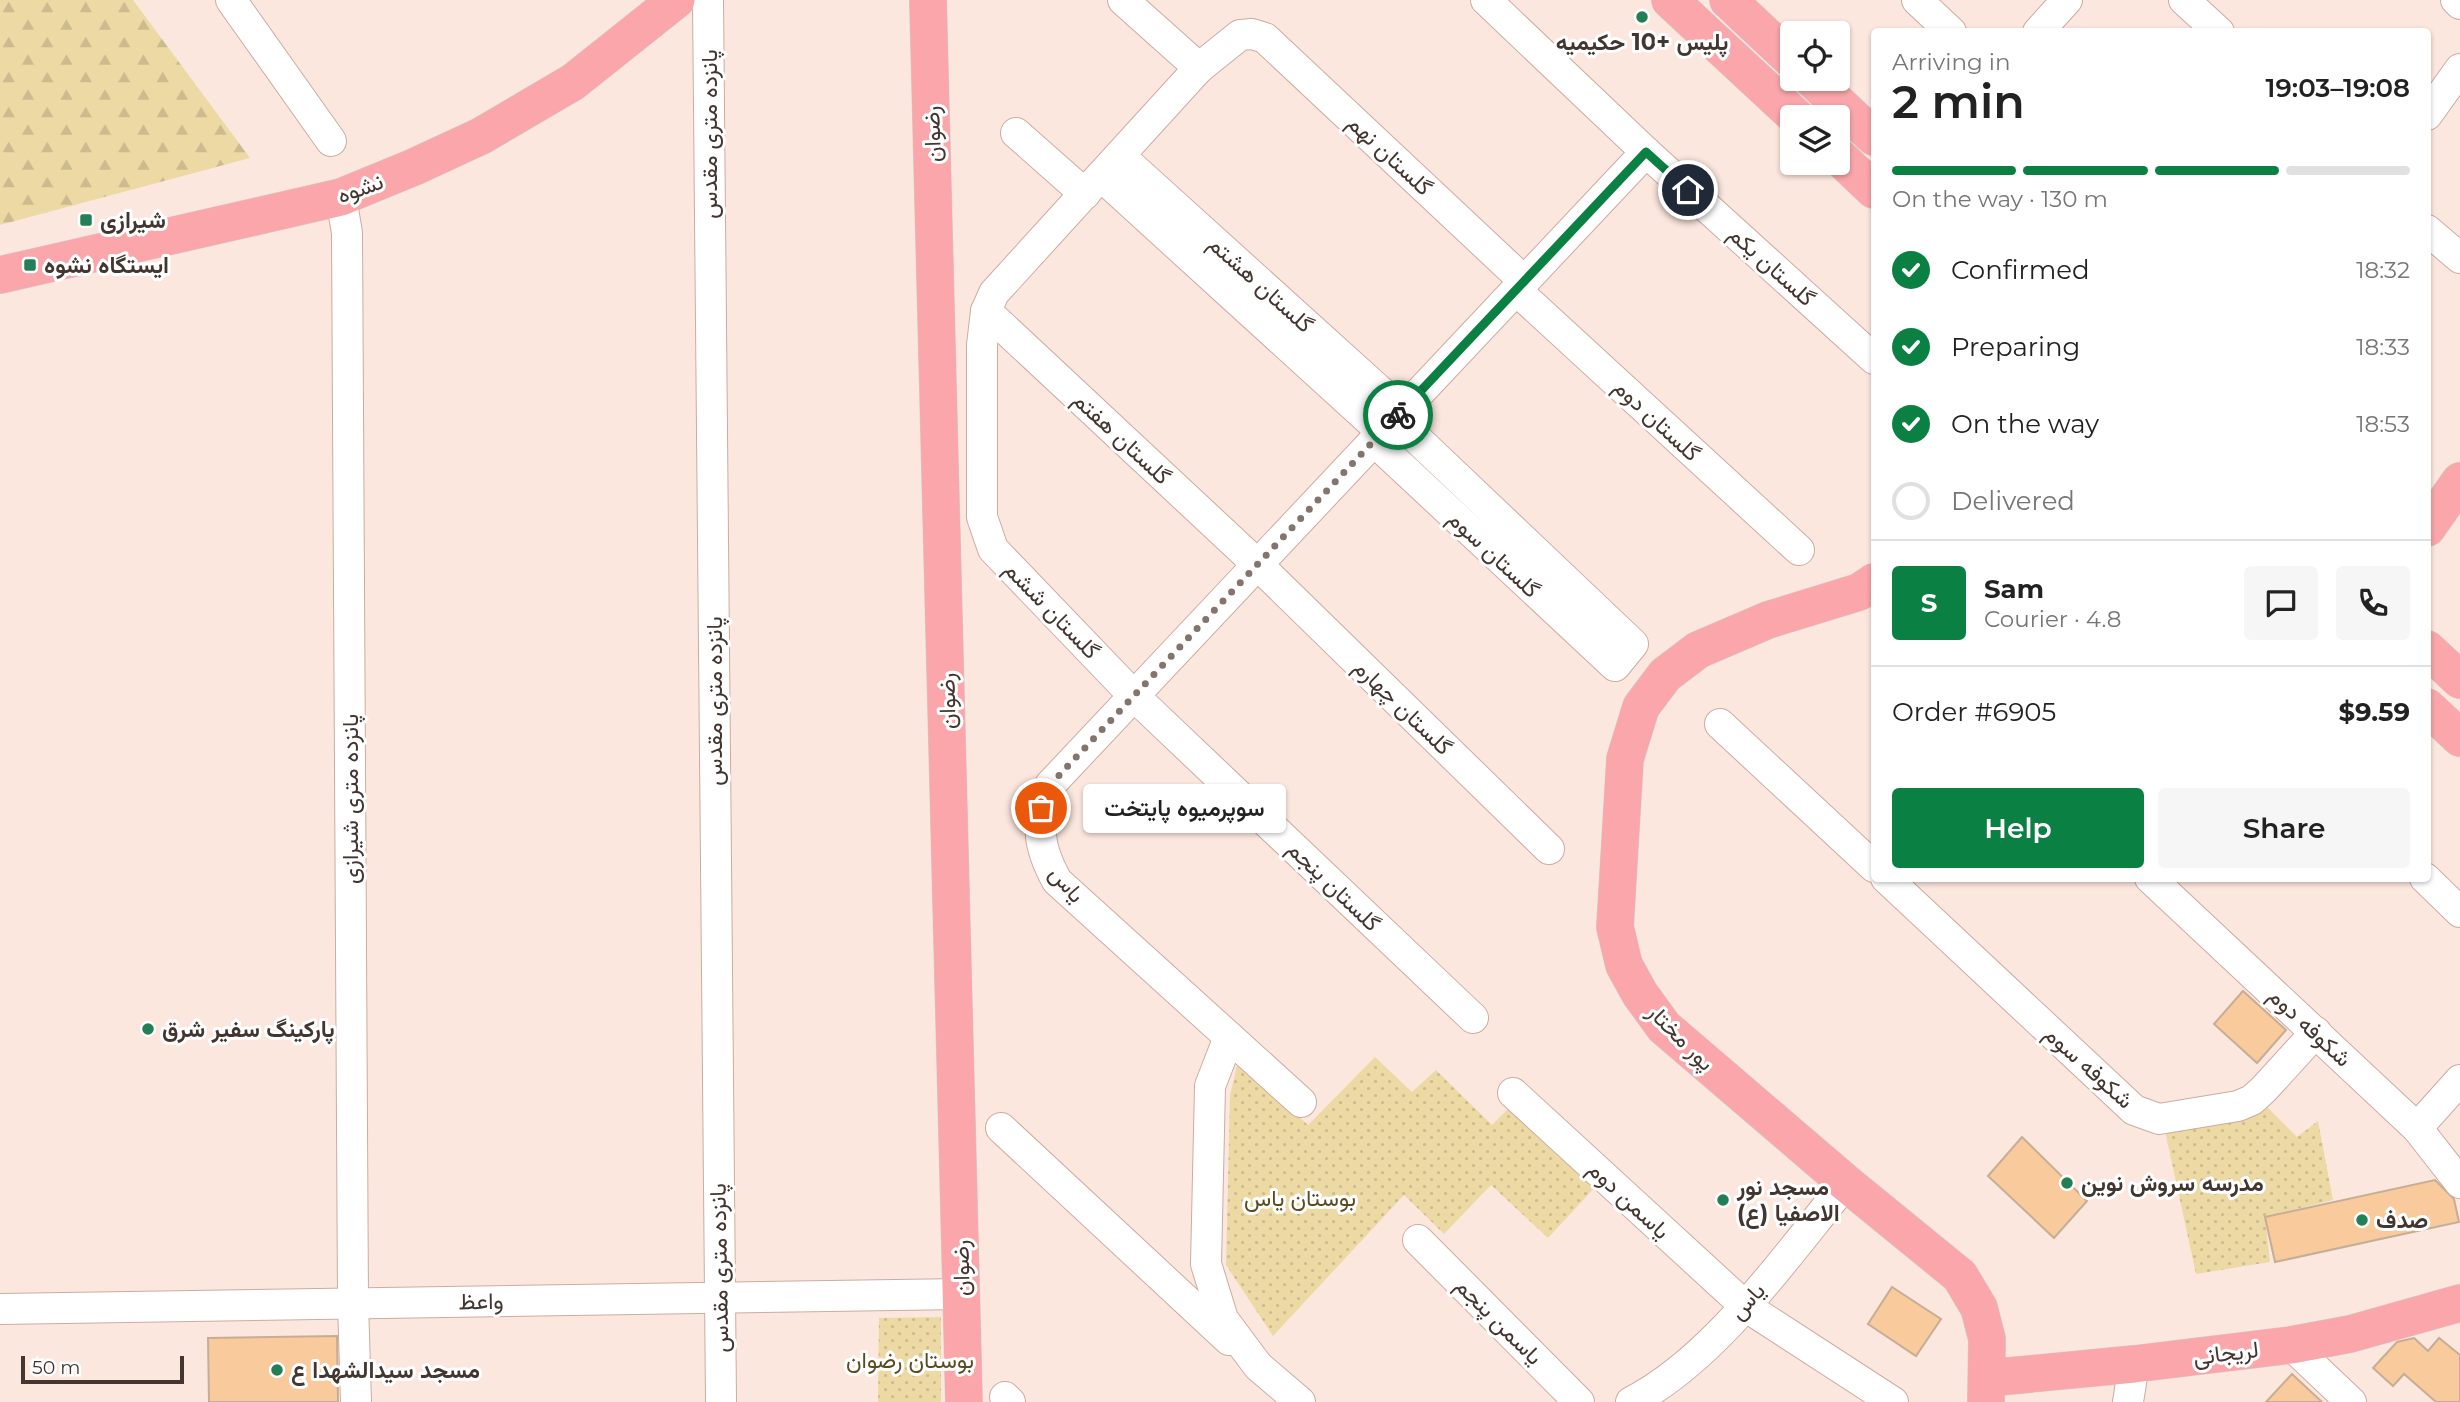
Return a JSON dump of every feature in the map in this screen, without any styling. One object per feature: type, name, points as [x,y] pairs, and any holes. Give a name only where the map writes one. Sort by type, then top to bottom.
[{"type":"main road","name":"نشوه","points":[[0,275],[398,151],[459,123],[546,71],[641,0]]},
{"type":"main road","name":"نشوه","points":[[0,254],[165,218],[335,171],[414,167],[481,136],[573,82],[676,0]]},
{"type":"main road","name":"رضوان","points":[[928,0],[964,1402]]},
{"type":"main road","points":[[1670,0],[1783,105]]},
{"type":"main road","points":[[1728,0],[1780,49]]},
{"type":"main road","points":[[1825,91],[1871,134]]},
{"type":"main road","points":[[1850,167],[1871,187]]},
{"type":"main road","points":[[2431,522],[2460,481]]},
{"type":"main road","name":"پور مختار","points":[[1869,593],[1768,620],[1698,650],[1665,675],[1641,707],[1625,759],[1615,927],[1624,965],[1640,995],[1664,1027],[1846,1183],[1960,1276],[1979,1308],[1987,1339],[1987,1390]]},
{"type":"main road","points":[[2431,653],[2460,680]]},
{"type":"main road","points":[[2431,711],[2460,738]]},
{"type":"main road","name":"لریجانی","points":[[1987,1390],[2134,1364],[2291,1345],[2350,1334],[2460,1303]]},
{"type":"street","points":[[231,0],[335,171]]},
{"type":"street","name":"پانزده متری مقدس","points":[[708,0],[721,1402]]},
{"type":"street","points":[[986,311],[993,293],[1199,68],[1123,0]]},
{"type":"street","name":"گلستان یکم","points":[[1486,0],[1646,152],[1871,356]]},
{"type":"street","points":[[1917,0],[1947,28]]},
{"type":"street","points":[[2042,28],[2067,0]]},
{"type":"street","points":[[2184,0],[2215,28]]},
{"type":"street","points":[[2456,0],[2460,4]]},
{"type":"street","name":"گلستان نهم","points":[[1199,68],[1240,35],[1252,34],[1265,38],[1520,285]]},
{"type":"street","points":[[2431,109],[2460,69]]},
{"type":"street","name":"گلستان هشتم","points":[[1016,133],[1102,176],[1388,426]]},
{"type":"street","name":"یاس","points":[[1301,1102],[1057,881],[1045,859],[1039,834],[1041,808],[1050,785],[1646,152]]},
{"type":"street","name":"پانزده متری شیرازی","points":[[335,171],[347,246],[353,1303],[356,1402]]},
{"type":"street","points":[[2431,233],[2460,258]]},
{"type":"street","name":"گلستان دوم","points":[[1520,285],[1799,550]]},
{"type":"street","name":"گلستان ششم","points":[[986,311],[982,345],[982,517],[993,550],[1134,696]]},
{"type":"street","name":"گلستان هفتم","points":[[986,311],[1257,564]]},
{"type":"street","name":"گلستان سوم","points":[[1388,426],[1624,655]]},
{"type":"street","name":"گلستان چهارم","points":[[1257,564],[1549,849]]},
{"type":"street","name":"گلستان پنجم","points":[[1134,696],[1473,1018]]},
{"type":"street","name":"شکوفه سوم","points":[[1720,724],[1871,862]]},
{"type":"street","name":"شکوفه سوم","points":[[1892,882],[2134,1110],[2159,1119],[2238,1106],[2252,1100],[2316,1032]]},
{"type":"street","name":"شکوفه دوم","points":[[2154,882],[2417,1128],[2460,1183]]},
{"type":"street","points":[[2429,882],[2460,912]]},
{"type":"street","points":[[1229,1037],[1210,1086],[1206,1264],[1223,1319],[1258,1366]]},
{"type":"street","points":[[2417,1128],[2460,1080]]},
{"type":"street","name":"یاسمن دوم","points":[[1513,1093],[1745,1306],[1893,1402]]},
{"type":"street","points":[[1001,1128],[1300,1402]]},
{"type":"street","name":"یاس","points":[[1631,1402],[1650,1392],[1704,1348],[1745,1306],[1846,1183]]},
{"type":"street","name":"یاسمن پنجم","points":[[1418,1240],[1579,1402]]},
{"type":"street","name":"واعظ","points":[[0,1309],[962,1294]]},
{"type":"street","points":[[2291,1345],[2351,1402]]},
{"type":"street","points":[[2128,1402],[2134,1364]]},
{"type":"green space","points":[[0,0],[133,0],[250,158],[0,225]]},
{"type":"green space","name":"بوستان یاس","points":[[1375,1057],[1412,1092],[1436,1070],[1492,1125],[1511,1106],[1597,1185],[1548,1238],[1491,1185],[1444,1234],[1404,1195],[1273,1336],[1226,1265],[1230,1095],[1238,1062],[1308,1125]]},
{"type":"green space","points":[[2266,1106],[2297,1137],[2318,1121],[2333,1200],[2265,1217],[2270,1262],[2196,1274],[2165,1131]]},
{"type":"green space","name":"بوستان رضوان","points":[[941,1317],[941,1402],[878,1402],[879,1318]]},
{"type":"building","points":[[2243,991],[2286,1030],[2257,1063],[2214,1024]]},
{"type":"building","name":"مدرسه سروش نوین","points":[[2022,1137],[2087,1201],[2054,1238],[1988,1176]]},
{"type":"building","name":"صدف","points":[[2435,1180],[2454,1199],[2459,1222],[2275,1262],[2265,1217]]},
{"type":"building","points":[[1892,1287],[1941,1319],[1916,1356],[1868,1324]]},
{"type":"building","name":"مسجد سیدالشهدا ع","points":[[337,1336],[338,1402],[209,1402],[208,1338]]},
{"type":"building","points":[[2414,1338],[2428,1351],[2439,1338],[2460,1355],[2460,1402],[2436,1402],[2404,1374],[2393,1386],[2373,1368],[2397,1342]]},
{"type":"building","points":[[2292,1374],[2322,1402],[2266,1402]]},
{"type":"way so far","points":[[1041,808],[1050,785],[1398,415]]},
{"type":"place","name":"پلیس +10 حکیمیه","points":[[1642,17]]},
{"type":"place","name":"شیرازی","points":[[86,220]]},
{"type":"place","name":"ایستگاه نشوه","points":[[30,265]]},
{"type":"place","name":"سوپرمیوه پایتخت","points":[[1041,808]]},
{"type":"place","name":"پارکینگ سفیر شرق","points":[[148,1029]]},
{"type":"place","name":"مدرسه سروش نوین","points":[[2067,1183]]},
{"type":"place","name":"مسجد نور الاصفیا (ع)","points":[[1723,1200]]},
{"type":"place","name":"صدف","points":[[2362,1220]]},
{"type":"place","name":"مسجد سیدالشهدا ع","points":[[277,1370]]},
{"type":"route","points":[[1398,415],[1646,152],[1688,190]]}]
